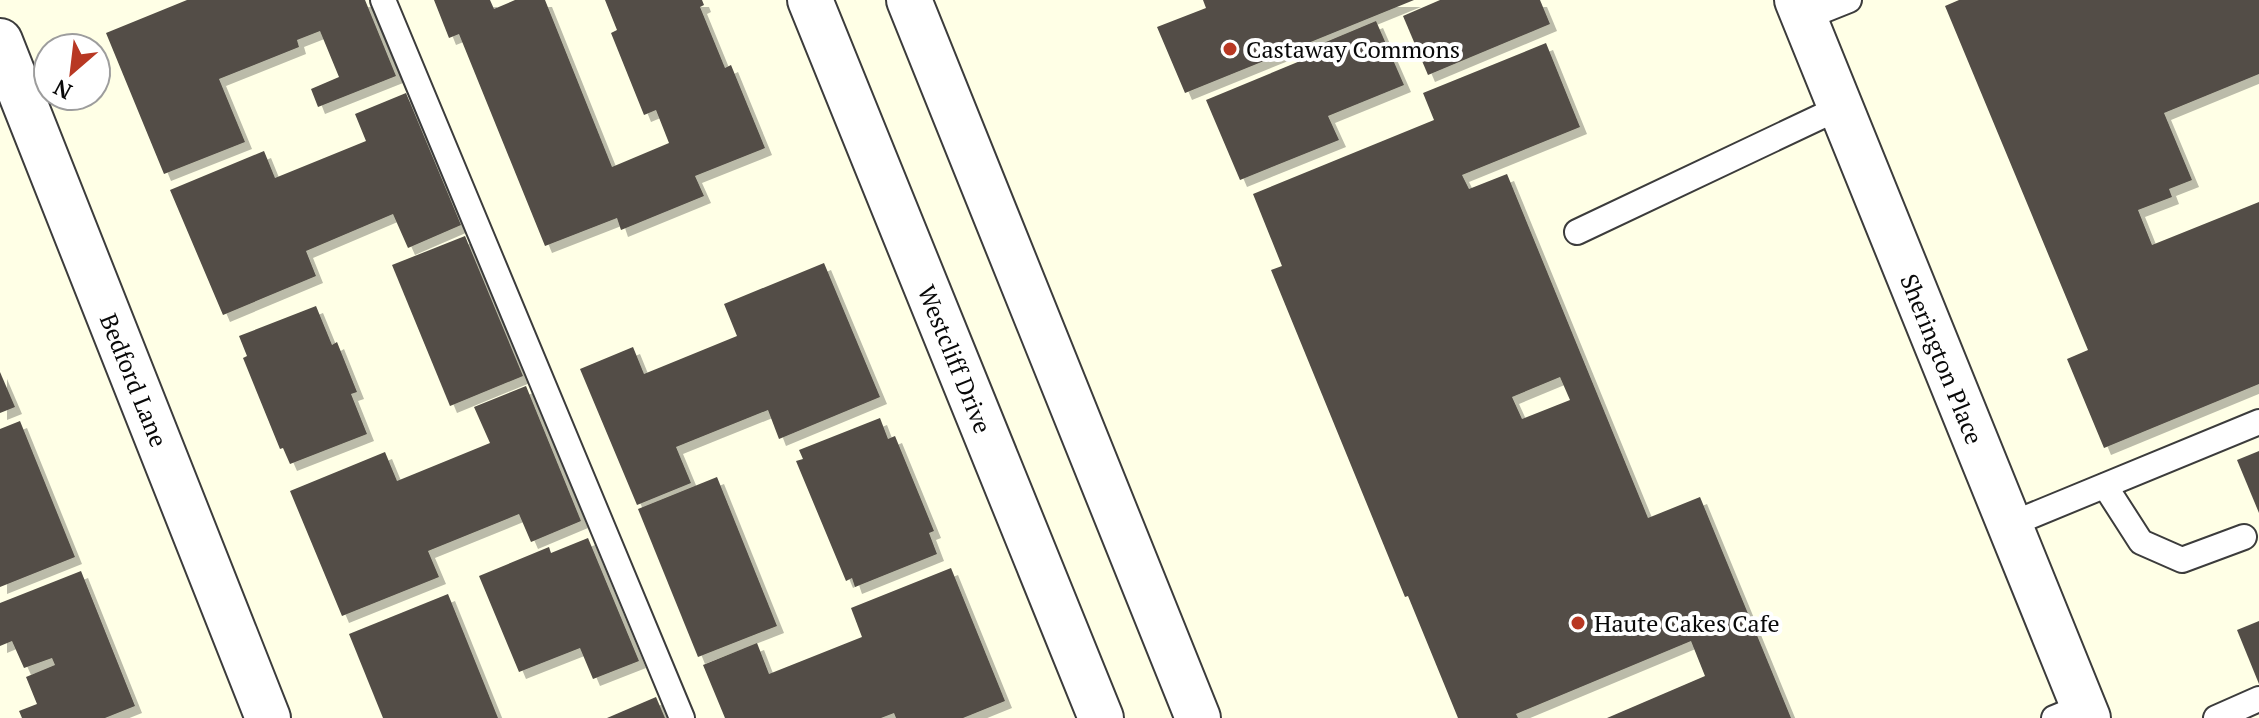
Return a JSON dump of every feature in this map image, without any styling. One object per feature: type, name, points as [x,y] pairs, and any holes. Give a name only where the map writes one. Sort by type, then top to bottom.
[{"type":"street","name":"Westcliff Drive","points":[[810,0],[1101,718]]},
{"type":"street","points":[[909,0],[1198,718]]},
{"type":"street","name":"Sherington Place","points":[[1801,9],[2009,525],[2075,714]]},
{"type":"street","name":"Bedford Lane","points":[[0,41],[268,718]]},
{"type":"lane","points":[[383,0],[682,718]]},
{"type":"lane","points":[[1801,9],[1849,0]]},
{"type":"lane","points":[[1577,232],[1841,107]]},
{"type":"lane","points":[[2009,525],[2259,422]]},
{"type":"lane","points":[[2105,486],[2141,542],[2182,560],[2244,537]]},
{"type":"lane","points":[[2216,718],[2259,699]]},
{"type":"building","points":[[187,0],[365,0],[396,76],[318,107],[311,89],[339,77],[320,31],[297,40],[299,47],[219,79],[245,142],[164,174],[112,48],[112,32],[108,32]]},
{"type":"building","points":[[434,0],[490,0],[494,9],[515,0],[545,0],[612,167],[669,143],[656,110],[644,115],[611,33],[617,30],[605,0],[702,0],[704,5],[700,7],[725,68],[731,65],[765,148],[695,176],[704,196],[621,230],[617,218],[545,246],[459,34],[449,38]]},
{"type":"building","name":"Castaway Commons","points":[[1203,0],[1414,0],[1185,93],[1157,27],[1206,8]]},
{"type":"building","points":[[1440,0],[1540,0],[1550,24],[1428,75],[1403,16]]},
{"type":"building","points":[[1959,0],[2259,0],[2259,74],[2164,113],[2192,180],[2169,189],[2172,197],[2138,210],[2152,245],[2259,202],[2259,384],[2104,448],[2067,359],[2088,350],[1945,6]]},
{"type":"building","points":[[1376,21],[1404,85],[1328,116],[1339,140],[1240,180],[1206,100],[1305,59],[1302,52]]},
{"type":"building","points":[[1546,43],[1580,127],[1462,175],[1469,189],[1507,174],[1648,518],[1700,497],[1791,718],[1607,718],[1705,676],[1691,641],[1516,714],[1518,718],[1458,718],[1271,270],[1282,266],[1253,194],[1434,120],[1423,93]],"holes":[[[1560,377],[1570,400],[1522,419],[1512,397]]]},
{"type":"building","points":[[406,93],[461,225],[408,248],[393,214],[306,251],[316,276],[223,315],[170,190],[264,151],[275,178],[366,141],[355,114]]},
{"type":"building","points":[[465,236],[523,376],[450,406],[392,265]]},
{"type":"building","points":[[824,263],[880,397],[779,439],[768,410],[676,447],[691,483],[637,505],[580,369],[633,347],[644,374],[737,336],[724,304]]},
{"type":"building","points":[[316,306],[332,345],[337,342],[357,392],[351,394],[367,434],[290,464],[283,448],[280,449],[243,358],[247,356],[239,336]]},
{"type":"building","points":[[0,372],[15,407],[0,413]]},
{"type":"building","points":[[526,386],[581,521],[531,542],[519,514],[428,551],[439,577],[342,616],[290,491],[385,452],[397,481],[490,443],[474,407]]},
{"type":"building","points":[[880,418],[888,439],[895,436],[934,531],[929,533],[937,554],[855,587],[852,578],[846,581],[796,461],[803,459],[799,450]]},
{"type":"building","points":[[20,421],[75,557],[0,587],[0,429]]},
{"type":"building","points":[[2259,451],[2259,513],[2237,460]]},
{"type":"building","points":[[717,477],[777,626],[698,657],[638,509]]},
{"type":"building","points":[[588,538],[639,661],[593,679],[580,648],[519,672],[479,576],[549,547],[551,553]]},
{"type":"building","points":[[951,568],[1005,701],[963,718],[896,718],[894,713],[881,718],[725,718],[703,665],[757,643],[769,674],[862,637],[851,608]]},
{"type":"building","points":[[81,571],[135,706],[105,718],[22,718],[19,711],[37,704],[26,677],[55,665],[52,658],[24,668],[12,641],[0,646],[0,603]]},
{"type":"building","points":[[448,594],[498,718],[383,718],[349,634]]},
{"type":"building","points":[[2259,621],[2259,684],[2237,630]]},
{"type":"building","points":[[656,697],[665,718],[607,718]]},
{"type":"place","name":"Castaway Commons","points":[[1230,49]]},
{"type":"place","name":"Haute Cakes Cafe","points":[[1578,623]]}]
